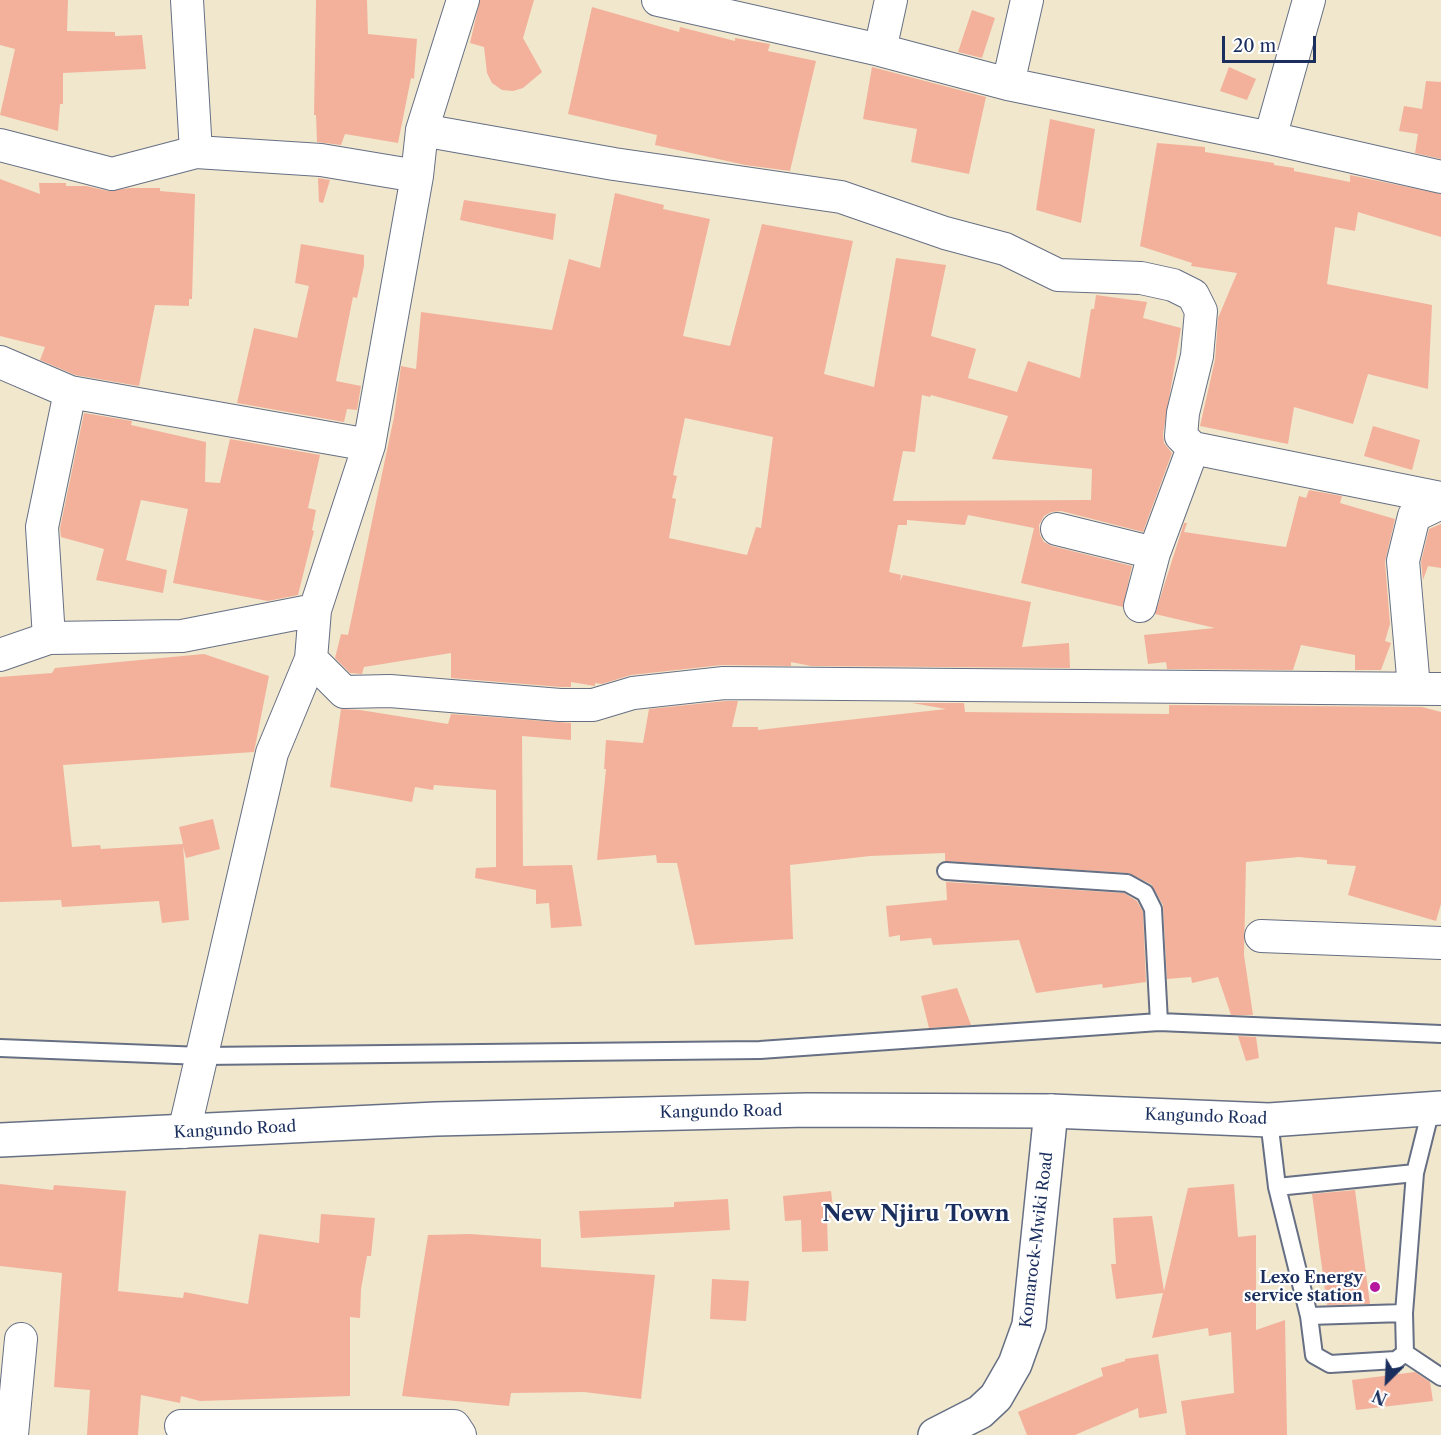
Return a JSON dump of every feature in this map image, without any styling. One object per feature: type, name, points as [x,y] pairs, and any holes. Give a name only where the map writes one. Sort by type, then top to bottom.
[{"type":"main road","name":"Kangundo Road","points":[[0,1140],[436,1119],[807,1110],[1052,1111],[1269,1120],[1436,1108]]},
{"type":"main road","name":"Komarock-Mwiki Road","points":[[950,1432],[980,1412],[996,1396],[1016,1364],[1029,1325],[1052,1111]]},
{"type":"street","points":[[187,0],[196,152]]},
{"type":"street","points":[[184,1132],[272,753],[311,659],[315,610],[369,445],[417,176],[422,130],[463,0]]},
{"type":"street","points":[[880,50],[891,0]]},
{"type":"street","points":[[1008,84],[1027,0]]},
{"type":"street","points":[[1270,138],[1309,0]]},
{"type":"street","points":[[675,2],[880,50],[1008,84],[1270,138],[1441,177]]},
{"type":"street","points":[[422,130],[614,164],[841,197],[945,233],[1005,249],[1058,275],[1141,278],[1173,285],[1193,296],[1201,311],[1197,356],[1183,412],[1181,436],[1193,448],[1441,498]]},
{"type":"street","points":[[0,146],[112,174],[196,152],[321,159],[417,176]]},
{"type":"street","points":[[0,362],[70,392],[369,445]]},
{"type":"street","points":[[49,638],[42,527],[70,392]]},
{"type":"street","points":[[1140,606],[1154,553],[1193,448]]},
{"type":"street","points":[[311,659],[344,692],[390,690],[560,705],[593,705],[633,693],[724,683],[1427,688],[1403,561],[1414,516],[1441,503]]},
{"type":"street","points":[[1057,529],[1154,553]]},
{"type":"street","points":[[0,655],[49,638],[182,636],[315,610]]},
{"type":"street","points":[[1261,936],[1441,943]]},
{"type":"street","points":[[12,1435],[21,1339]]},
{"type":"street","points":[[181,1426],[454,1426],[460,1435]]},
{"type":"lane","points":[[946,871],[1127,884],[1145,893],[1153,909],[1160,1022]]},
{"type":"lane","points":[[0,1048],[202,1056],[760,1050],[1160,1022],[1441,1034]]},
{"type":"lane","points":[[1405,1353],[1404,1312],[1415,1173],[1436,1108]]},
{"type":"lane","points":[[1269,1120],[1277,1186],[1309,1316],[1314,1355],[1330,1364],[1396,1360],[1405,1353]]},
{"type":"lane","points":[[1277,1186],[1415,1173]]},
{"type":"lane","points":[[1309,1316],[1404,1312]]},
{"type":"lane","points":[[1405,1353],[1441,1377]]},
{"type":"building","points":[[0,0],[68,0],[67,31],[115,32],[115,36],[142,35],[146,69],[63,73],[63,104],[60,104],[58,131],[0,115],[15,49],[0,45]]},
{"type":"building","points":[[316,0],[367,0],[368,34],[417,39],[414,79],[411,78],[398,143],[345,134],[341,145],[317,142],[316,115],[314,115]]},
{"type":"building","points":[[480,0],[534,0],[523,38],[542,72],[523,88],[513,91],[502,90],[492,83],[487,73],[484,47],[470,43]]},
{"type":"building","points":[[592,7],[679,32],[680,27],[735,41],[735,38],[770,44],[768,51],[816,61],[790,171],[745,165],[655,145],[657,135],[568,114]]},
{"type":"building","points":[[972,10],[995,18],[982,58],[958,52]]},
{"type":"building","points":[[872,67],[986,97],[969,174],[911,162],[917,129],[863,119]]},
{"type":"building","points":[[1229,67],[1256,79],[1247,100],[1220,91]]},
{"type":"building","points":[[1426,81],[1441,82],[1441,159],[1415,153],[1418,134],[1399,131],[1404,106],[1422,109]]},
{"type":"building","points":[[1050,119],[1095,129],[1081,223],[1036,210]]},
{"type":"building","points":[[1157,143],[1205,147],[1205,152],[1274,163],[1274,165],[1294,168],[1294,171],[1350,182],[1350,175],[1441,194],[1441,237],[1358,212],[1355,231],[1335,227],[1327,284],[1432,305],[1428,389],[1368,374],[1353,424],[1294,407],[1288,444],[1200,426],[1215,360],[1218,318],[1237,273],[1191,266],[1192,263],[1140,246]]},
{"type":"building","points":[[318,178],[330,180],[323,203],[319,202]]},
{"type":"building","points":[[0,179],[40,194],[39,183],[66,183],[66,186],[86,186],[108,191],[160,188],[160,191],[195,194],[192,299],[189,299],[189,306],[155,305],[139,386],[75,375],[40,360],[45,347],[0,336]]},
{"type":"building","points":[[615,193],[664,205],[663,209],[710,219],[683,336],[730,346],[762,224],[853,241],[824,374],[874,387],[896,258],[946,265],[931,336],[976,349],[968,378],[1017,392],[1028,361],[1080,378],[1091,309],[1094,309],[1096,295],[1147,302],[1143,318],[1181,328],[1163,434],[1164,443],[1172,453],[1143,532],[1061,511],[1051,512],[1044,516],[1039,525],[1040,535],[1044,542],[1052,546],[1132,566],[1123,607],[1021,583],[1034,528],[968,515],[965,525],[907,520],[907,525],[898,525],[889,572],[901,575],[900,581],[903,575],[1031,602],[1022,647],[1069,643],[1070,668],[811,666],[791,662],[791,666],[722,665],[631,675],[602,684],[595,683],[595,686],[571,682],[571,687],[561,687],[451,678],[451,653],[364,667],[362,674],[350,673],[335,658],[341,634],[348,635],[394,417],[401,366],[416,369],[421,312],[552,330],[569,259],[600,268]],"holes":[[[922,395],[930,397],[931,395],[1008,416],[992,459],[1092,469],[1091,500],[893,501],[903,451],[915,452]],[[685,418],[773,437],[761,528],[756,527],[747,555],[669,538],[676,499],[672,498],[677,476],[673,475]]]},
{"type":"building","points":[[464,200],[556,214],[553,240],[460,220]]},
{"type":"building","points":[[301,244],[364,255],[357,298],[353,297],[336,381],[361,386],[357,410],[347,409],[344,422],[237,403],[254,328],[297,338],[309,286],[295,283]]},
{"type":"building","points":[[84,413],[132,421],[131,425],[206,442],[205,482],[220,483],[230,439],[320,455],[308,508],[316,510],[312,530],[314,531],[298,595],[268,601],[173,583],[188,509],[141,500],[126,560],[167,570],[163,593],[96,580],[104,549],[61,537],[60,528]]},
{"type":"building","points":[[1373,426],[1420,440],[1412,470],[1364,456]]},
{"type":"building","points":[[1309,490],[1342,496],[1340,503],[1395,519],[1385,562],[1390,624],[1385,641],[1391,643],[1381,670],[1355,670],[1355,655],[1301,645],[1293,670],[1167,669],[1166,662],[1148,664],[1144,635],[1215,628],[1155,614],[1184,523],[1187,523],[1184,532],[1286,547],[1299,496],[1306,498]]},
{"type":"building","points":[[1441,524],[1441,568],[1428,566],[1423,580],[1421,562],[1429,529]]},
{"type":"building","points":[[204,654],[269,676],[254,752],[63,765],[72,847],[100,845],[101,849],[183,844],[179,827],[213,819],[220,849],[186,858],[183,846],[189,920],[162,923],[159,901],[62,907],[61,900],[0,902],[0,677],[52,673],[55,668]]},
{"type":"building","points":[[738,701],[732,727],[758,727],[758,730],[946,709],[912,703],[964,703],[965,712],[1169,714],[1169,705],[1422,707],[1441,712],[1441,904],[1436,921],[1348,895],[1356,866],[1327,864],[1327,860],[1299,857],[1246,862],[1244,955],[1253,1015],[1231,1015],[1218,977],[1192,983],[1191,977],[1167,979],[1163,905],[1151,884],[1128,873],[945,861],[945,853],[870,856],[790,865],[793,939],[695,945],[677,863],[657,863],[656,855],[597,860],[606,769],[604,769],[606,740],[643,743],[649,709]]},
{"type":"building","points":[[341,709],[448,724],[451,714],[571,723],[571,740],[522,736],[523,866],[572,865],[582,926],[551,928],[549,903],[536,904],[536,890],[475,878],[476,868],[496,867],[496,790],[434,785],[433,790],[415,787],[412,802],[330,787]]},
{"type":"building","points":[[946,882],[1124,893],[1137,901],[1143,912],[1146,982],[1103,988],[1102,984],[1036,993],[1019,940],[933,945],[931,938],[900,941],[900,935],[889,937],[886,906],[947,900]]},
{"type":"building","points":[[957,988],[971,1025],[929,1028],[921,996]]},
{"type":"building","points":[[1238,1036],[1256,1037],[1259,1058],[1246,1061]]},
{"type":"building","points":[[0,1184],[53,1190],[54,1185],[126,1191],[118,1291],[183,1298],[184,1292],[248,1304],[259,1234],[319,1243],[321,1214],[375,1218],[371,1256],[367,1256],[361,1289],[360,1318],[350,1317],[350,1396],[200,1401],[181,1396],[180,1403],[141,1395],[138,1435],[87,1435],[90,1390],[54,1387],[62,1273],[0,1266]]},
{"type":"building","points":[[1234,1184],[1238,1237],[1256,1235],[1256,1330],[1285,1320],[1287,1435],[1186,1435],[1181,1401],[1234,1393],[1231,1332],[1209,1336],[1208,1328],[1152,1338],[1163,1293],[1116,1299],[1111,1264],[1116,1264],[1113,1218],[1152,1216],[1164,1291],[1188,1188]]},
{"type":"building","points":[[1355,1190],[1370,1304],[1327,1305],[1312,1194]]},
{"type":"building","points":[[831,1191],[834,1217],[827,1218],[828,1251],[802,1252],[801,1220],[785,1221],[783,1196]]},
{"type":"building","points":[[728,1199],[730,1230],[581,1238],[579,1211],[674,1207],[674,1202]]},
{"type":"building","points":[[470,1234],[541,1239],[541,1267],[655,1275],[641,1399],[584,1392],[511,1393],[509,1406],[402,1396],[428,1235]]},
{"type":"building","points":[[712,1279],[749,1281],[746,1321],[710,1319]]},
{"type":"building","points":[[1158,1354],[1167,1413],[1139,1418],[1138,1408],[1075,1435],[1027,1435],[1018,1412],[1103,1376],[1101,1368],[1125,1361],[1125,1359]]},
{"type":"building","points":[[1415,1372],[1430,1382],[1433,1401],[1356,1410],[1352,1380]]},
{"type":"place","name":"Lexo Energy service station","points":[[1375,1287]]},
{"type":"district","name":"New Njiru Town","points":[[916,1215]]}]
